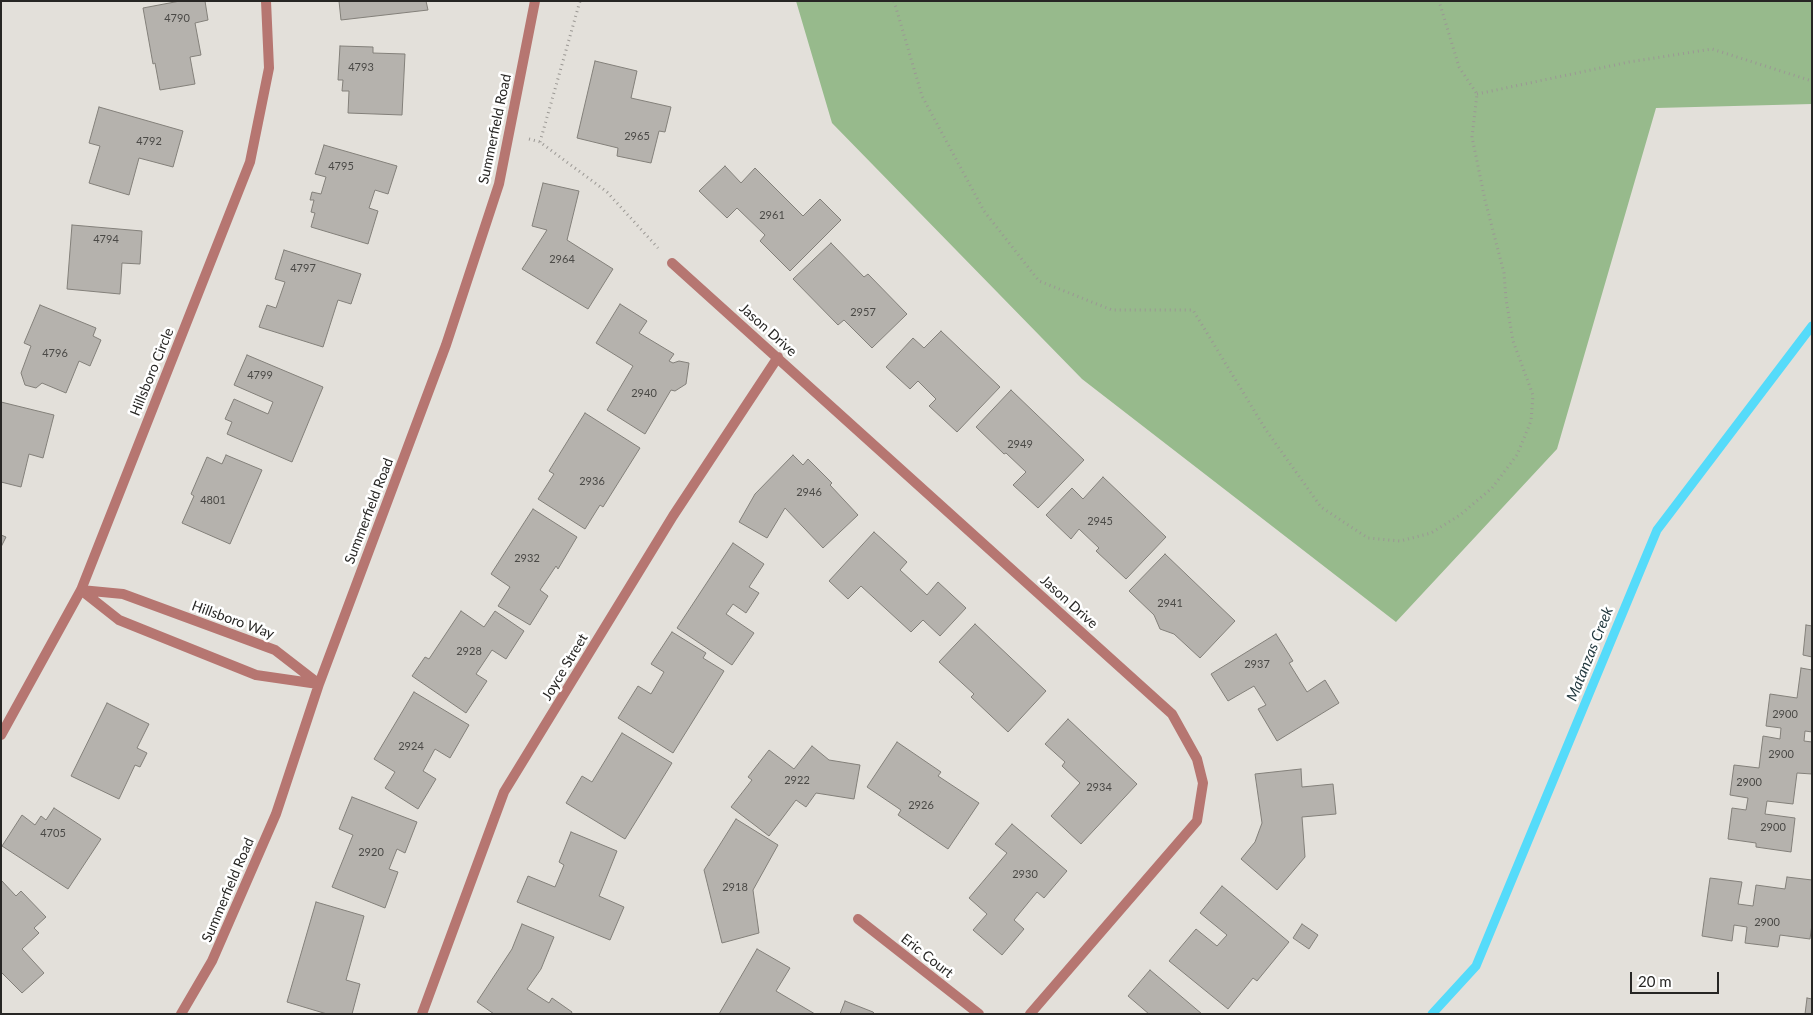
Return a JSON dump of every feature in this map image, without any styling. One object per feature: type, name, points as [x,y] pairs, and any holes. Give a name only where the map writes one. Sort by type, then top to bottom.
[{"type":"street","name":"Hillsboro Circle","points":[[1,735],[81,590],[250,162],[269,68],[266,1]]},
{"type":"street","name":"Summerfield Road","points":[[180,1014],[212,961],[276,814],[319,684],[446,345],[499,184],[535,1]]},
{"type":"street","name":"Jason Drive","points":[[672,263],[1172,714],[1197,758],[1203,783],[1197,822],[1030,1014]]},
{"type":"street","name":"Joyce Street","points":[[422,1014],[504,792],[673,516],[778,357]]},
{"type":"street","name":"Hillsboro Way","points":[[81,590],[123,594],[275,650],[319,684]]},
{"type":"street","points":[[81,590],[119,620],[256,675],[319,684]]},
{"type":"street","name":"Eric Court","points":[[858,919],[979,1014]]},
{"type":"path","points":[[540,142],[580,1]]},
{"type":"path","points":[[894,1],[922,96],[984,211],[1039,281],[1112,310],[1193,310],[1266,430],[1321,507],[1368,538],[1400,541],[1431,533],[1460,515],[1492,488],[1516,455],[1531,421],[1533,395],[1513,341],[1504,273],[1472,137],[1477,94],[1458,67],[1439,1]]},
{"type":"path","points":[[1477,94],[1629,62],[1712,49],[1812,81]]},
{"type":"path","points":[[509,133],[540,142],[607,192],[672,263]]},
{"type":"green space","points":[[796,1],[1812,1],[1812,104],[1656,108],[1557,449],[1396,622],[1082,379],[832,123]]},
{"type":"building","points":[[180,1],[205,1],[208,20],[195,23],[201,55],[190,57],[195,84],[160,90],[155,63],[153,64],[143,8]]},
{"type":"building","points":[[339,1],[426,1],[428,10],[341,20]]},
{"type":"building","points":[[340,46],[373,47],[373,53],[405,54],[402,115],[348,113],[349,91],[342,91],[343,80],[338,80]]},
{"type":"building","points":[[595,61],[637,71],[631,98],[671,107],[665,132],[659,131],[651,163],[617,156],[618,148],[577,138]]},
{"type":"building","points":[[99,107],[183,131],[173,167],[139,158],[129,195],[89,183],[100,146],[89,143]]},
{"type":"building","points":[[324,145],[397,166],[388,194],[375,190],[369,208],[378,211],[368,244],[311,227],[315,213],[311,212],[314,200],[310,200],[312,192],[321,194],[326,177],[315,174]]},
{"type":"building","points":[[725,166],[741,183],[755,168],[803,216],[820,199],[841,220],[790,271],[760,241],[765,235],[737,208],[727,218],[699,191]]},
{"type":"building","points":[[543,183],[579,191],[567,240],[613,269],[588,309],[522,269],[547,230],[532,226]]},
{"type":"building","points":[[72,225],[142,231],[140,264],[122,263],[120,294],[67,289]]},
{"type":"building","points":[[831,243],[864,277],[868,274],[907,314],[872,348],[844,320],[838,325],[793,279]]},
{"type":"building","points":[[284,250],[361,274],[351,304],[338,300],[323,347],[259,327],[267,305],[276,308],[285,282],[275,279]]},
{"type":"building","points":[[620,304],[647,321],[639,333],[674,354],[669,361],[673,363],[679,361],[689,363],[686,384],[675,391],[671,390],[645,434],[607,410],[633,366],[596,343]]},
{"type":"building","points":[[40,305],[96,328],[93,336],[101,340],[90,366],[79,361],[66,393],[42,383],[36,388],[25,385],[21,373],[31,346],[24,343]]},
{"type":"building","points":[[941,331],[1000,387],[957,432],[929,406],[936,399],[918,381],[910,389],[886,367],[913,338],[924,348]]},
{"type":"building","points":[[247,355],[323,387],[292,462],[227,434],[232,422],[225,419],[234,399],[268,414],[273,402],[234,385]]},
{"type":"building","points":[[1011,390],[1084,460],[1038,508],[1013,485],[1026,472],[976,427]]},
{"type":"building","points":[[1,402],[54,415],[43,458],[29,454],[21,487],[1,482]]},
{"type":"building","points":[[585,413],[640,448],[603,507],[600,505],[585,529],[538,499],[554,474],[549,471]]},
{"type":"building","points":[[226,455],[262,470],[230,544],[182,523],[194,496],[191,494],[207,457],[222,464]]},
{"type":"building","points":[[793,455],[803,465],[808,459],[832,483],[830,485],[858,515],[823,548],[785,508],[767,538],[739,522],[755,494]]},
{"type":"building","points":[[1103,477],[1166,537],[1126,579],[1096,551],[1099,548],[1079,529],[1071,539],[1046,515],[1072,488],[1083,499]]},
{"type":"building","points":[[533,509],[577,537],[558,569],[556,566],[540,590],[548,596],[530,625],[498,606],[510,587],[491,574]]},
{"type":"building","points":[[874,532],[907,562],[900,570],[927,595],[938,582],[966,608],[940,636],[923,620],[911,632],[861,586],[848,599],[829,581]]},
{"type":"building","points":[[1,535],[6,537],[1,547]]},
{"type":"building","points":[[733,543],[764,564],[749,587],[759,593],[746,613],[733,604],[726,614],[754,633],[732,665],[677,628]]},
{"type":"building","points":[[1165,554],[1235,621],[1200,658],[1174,634],[1160,629],[1154,615],[1129,591]]},
{"type":"building","points":[[461,611],[484,627],[495,611],[524,631],[506,659],[492,650],[476,674],[487,681],[466,713],[412,676],[425,657],[429,659]]},
{"type":"building","points":[[975,624],[1046,691],[1008,732],[971,697],[974,694],[939,662]]},
{"type":"building","points":[[1806,625],[1812,626],[1812,657],[1803,655]]},
{"type":"building","points":[[672,632],[706,653],[703,658],[724,671],[673,753],[618,718],[638,686],[651,694],[664,672],[651,664]]},
{"type":"building","points":[[1276,634],[1293,661],[1289,663],[1307,692],[1325,680],[1339,703],[1277,741],[1258,709],[1266,705],[1254,686],[1228,701],[1211,674]]},
{"type":"building","points":[[1801,668],[1812,670],[1812,732],[1805,731],[1804,741],[1812,742],[1812,774],[1797,773],[1793,804],[1767,801],[1765,814],[1795,818],[1791,852],[1756,847],[1756,843],[1728,839],[1732,808],[1746,810],[1748,798],[1730,795],[1734,765],[1759,768],[1763,736],[1780,739],[1781,728],[1766,726],[1770,694],[1797,698]]},
{"type":"building","points":[[414,692],[469,725],[450,758],[435,749],[423,771],[436,779],[418,809],[385,788],[395,772],[374,759]]},
{"type":"building","points":[[107,703],[149,724],[137,748],[147,753],[140,767],[135,765],[119,799],[71,776]]},
{"type":"building","points":[[1068,719],[1137,784],[1081,844],[1051,816],[1080,783],[1062,766],[1065,762],[1045,744]]},
{"type":"building","points":[[622,733],[672,763],[625,839],[566,803],[582,776],[592,782]]},
{"type":"building","points":[[897,742],[941,772],[938,776],[979,803],[948,849],[898,815],[901,810],[867,787]]},
{"type":"building","points":[[812,746],[829,760],[860,765],[854,799],[816,793],[806,807],[796,800],[769,836],[731,807],[752,780],[748,777],[769,750],[794,769]]},
{"type":"building","points":[[1301,769],[1302,787],[1333,784],[1336,814],[1302,817],[1305,857],[1277,890],[1241,859],[1255,842],[1262,823],[1255,774]]},
{"type":"building","points":[[352,797],[417,822],[405,853],[397,849],[389,869],[398,872],[385,908],[332,887],[353,835],[339,829]]},
{"type":"building","points":[[54,808],[101,839],[68,889],[2,846],[22,815],[35,825],[41,816],[46,820]]},
{"type":"building","points":[[736,819],[778,845],[753,890],[759,933],[722,943],[704,870]]},
{"type":"building","points":[[1012,824],[1067,871],[1044,898],[1037,892],[1014,920],[1024,929],[1002,955],[973,930],[987,914],[969,898],[1007,853],[995,844]]},
{"type":"building","points":[[571,832],[617,851],[599,896],[624,907],[610,940],[517,902],[528,876],[555,887],[564,865],[559,862]]},
{"type":"building","points":[[1787,877],[1812,880],[1810,939],[1780,935],[1778,947],[1745,943],[1747,927],[1734,925],[1732,941],[1702,936],[1710,878],[1742,882],[1738,904],[1753,906],[1756,885],[1785,889]]},
{"type":"building","points":[[1,880],[16,896],[21,891],[46,917],[34,928],[39,933],[22,949],[44,973],[22,993],[1,972]]},
{"type":"building","points":[[1222,886],[1289,942],[1257,981],[1253,978],[1228,1009],[1169,961],[1196,929],[1217,946],[1227,935],[1200,913]]},
{"type":"building","points":[[316,902],[364,916],[346,980],[360,984],[352,1014],[327,1014],[287,1002]]},
{"type":"building","points":[[522,924],[554,937],[541,969],[527,989],[549,1003],[552,998],[572,1012],[571,1014],[494,1014],[477,1002],[512,949]]},
{"type":"building","points":[[1302,924],[1318,935],[1309,949],[1293,938]]},
{"type":"building","points":[[757,949],[790,968],[776,991],[815,1014],[719,1014]]},
{"type":"building","points":[[1150,970],[1202,1014],[1149,1014],[1128,996]]},
{"type":"building","points":[[1807,998],[1812,999],[1812,1014],[1805,1014]]},
{"type":"building","points":[[845,1001],[873,1012],[875,1014],[840,1014]]},
{"type":"waterway","name":"Matanzas Creek","points":[[1432,1014],[1476,966],[1657,530],[1812,326]]}]
